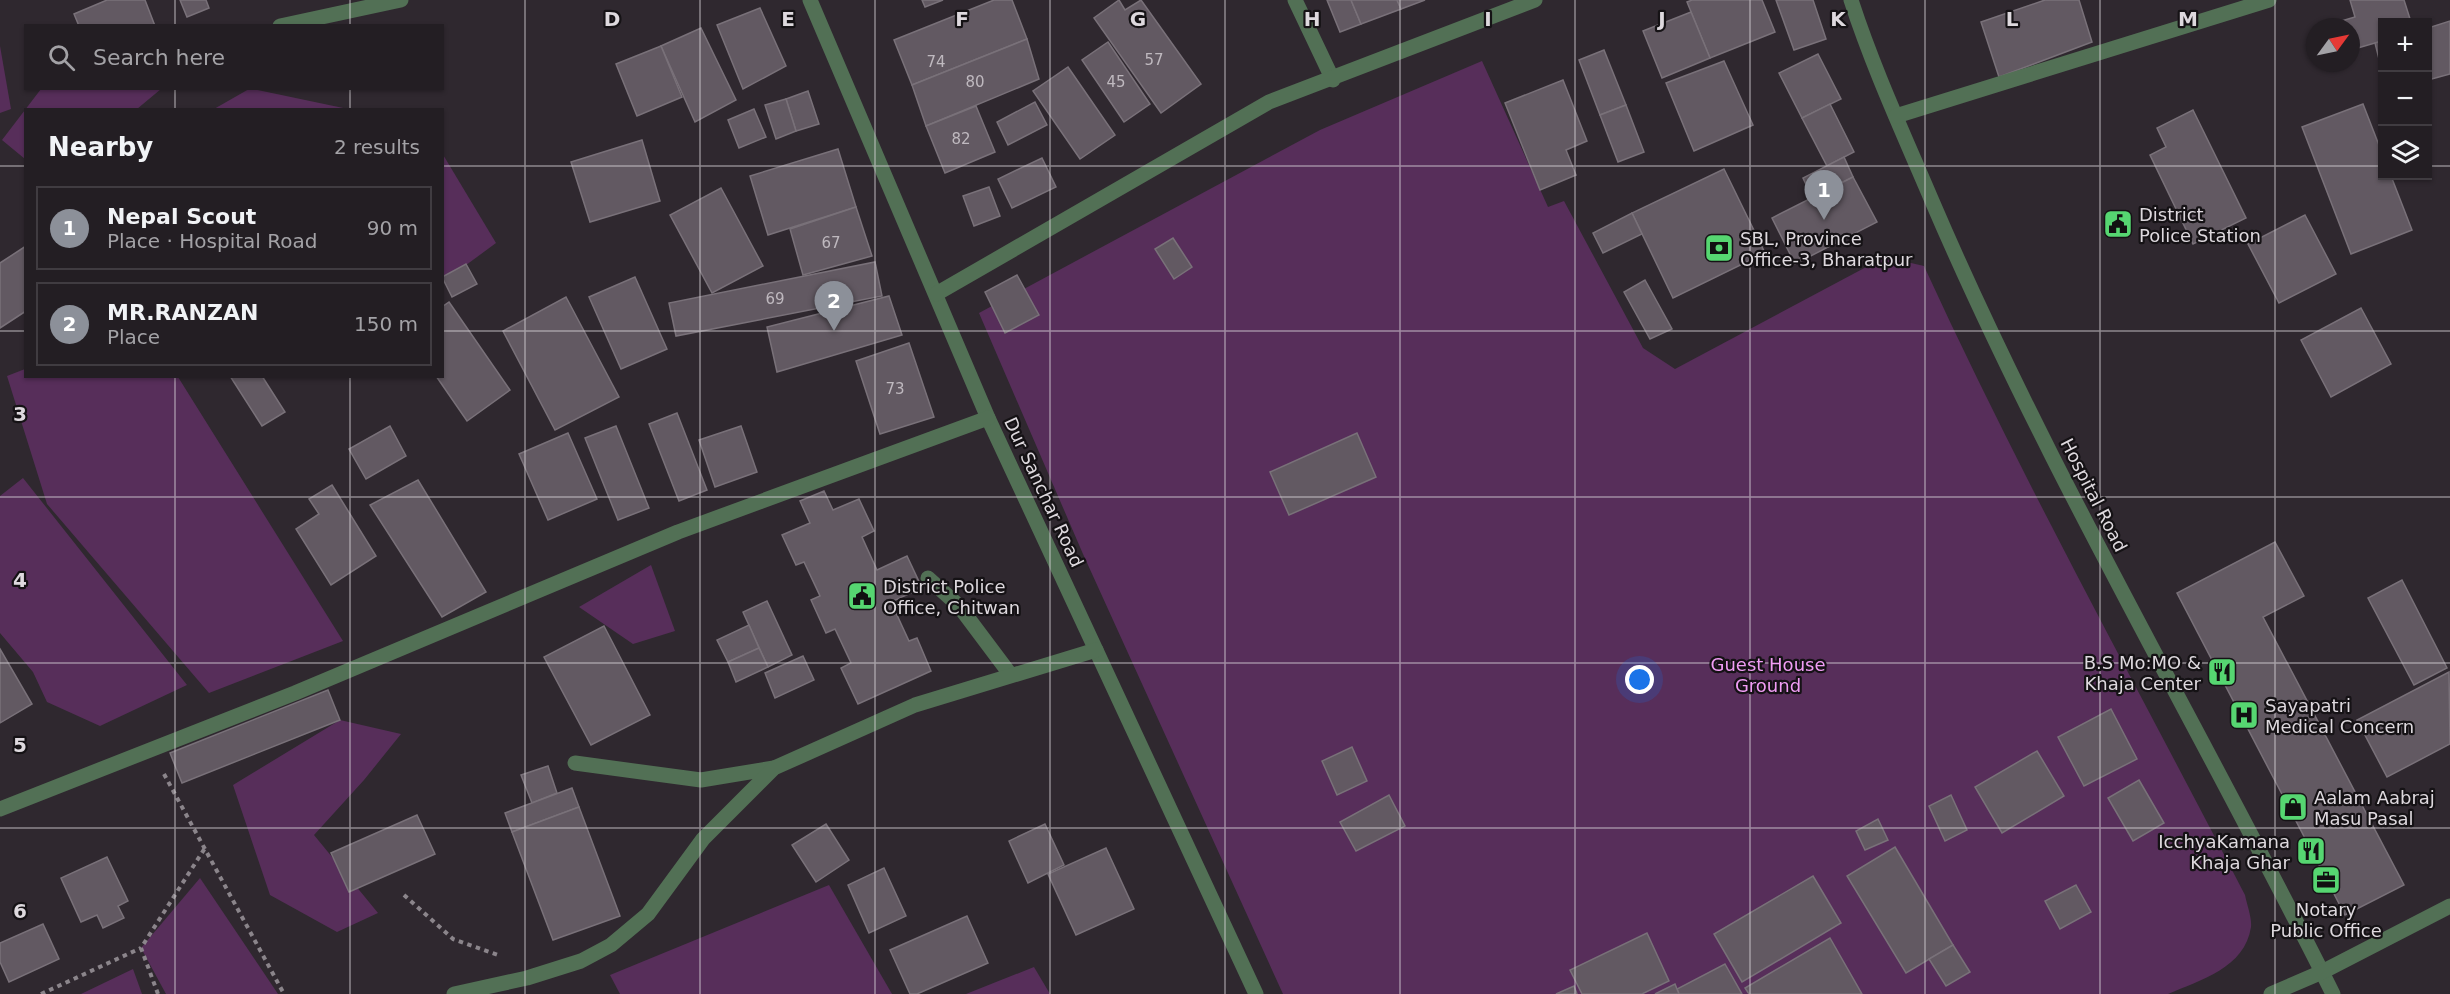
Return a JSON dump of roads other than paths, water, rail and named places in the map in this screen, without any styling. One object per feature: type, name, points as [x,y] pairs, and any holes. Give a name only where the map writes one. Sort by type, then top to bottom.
[{"type":"street","points":[[289,24],[401,0]]},
{"type":"street","name":"Dur Sanchar Road","points":[[810,0],[988,418],[1256,994]]},
{"type":"street","points":[[1295,0],[1333,80]]},
{"type":"street","points":[[936,294],[1269,102],[1333,80],[1535,0]]},
{"type":"street","name":"Hospital Road","points":[[1851,0],[1896,116],[1971,292],[2068,489],[2333,994]]},
{"type":"street","points":[[1896,116],[2269,0]]},
{"type":"street","points":[[0,809],[295,693],[678,532],[988,418]]},
{"type":"street","points":[[928,578],[959,606],[1010,674]]},
{"type":"street","points":[[575,763],[701,780],[774,768],[915,705],[1010,674],[1096,650]]},
{"type":"street","points":[[454,994],[544,973],[581,961],[611,945],[648,914],[703,839],[774,768]]},
{"type":"street","points":[[2271,994],[2322,972],[2450,906]]},
{"type":"place","name":"Nepal Scout","points":[[1824,220]]},
{"type":"place","name":"District Police Station","points":[[2118,224]]},
{"type":"place","name":"SBL, Province Office-3, Bharatpur","points":[[1719,248]]},
{"type":"place","name":"MR.RANZAN","points":[[834,331]]},
{"type":"place","name":"District Police Office, Chitwan","points":[[862,596]]},
{"type":"place","name":"B.S Mo:MO & Khaja Center","points":[[2222,672]]},
{"type":"place","name":"Sayapatri Medical Concern","points":[[2244,715]]},
{"type":"place","name":"Aalam Aabraj Masu Pasal","points":[[2293,807]]},
{"type":"place","name":"IcchyaKamana Khaja Ghar","points":[[2311,851]]},
{"type":"place","name":"Notary Public Office","points":[[2326,880]]},
{"type":"park label","name":"Guest House Ground","points":[[1768,674]]}]
